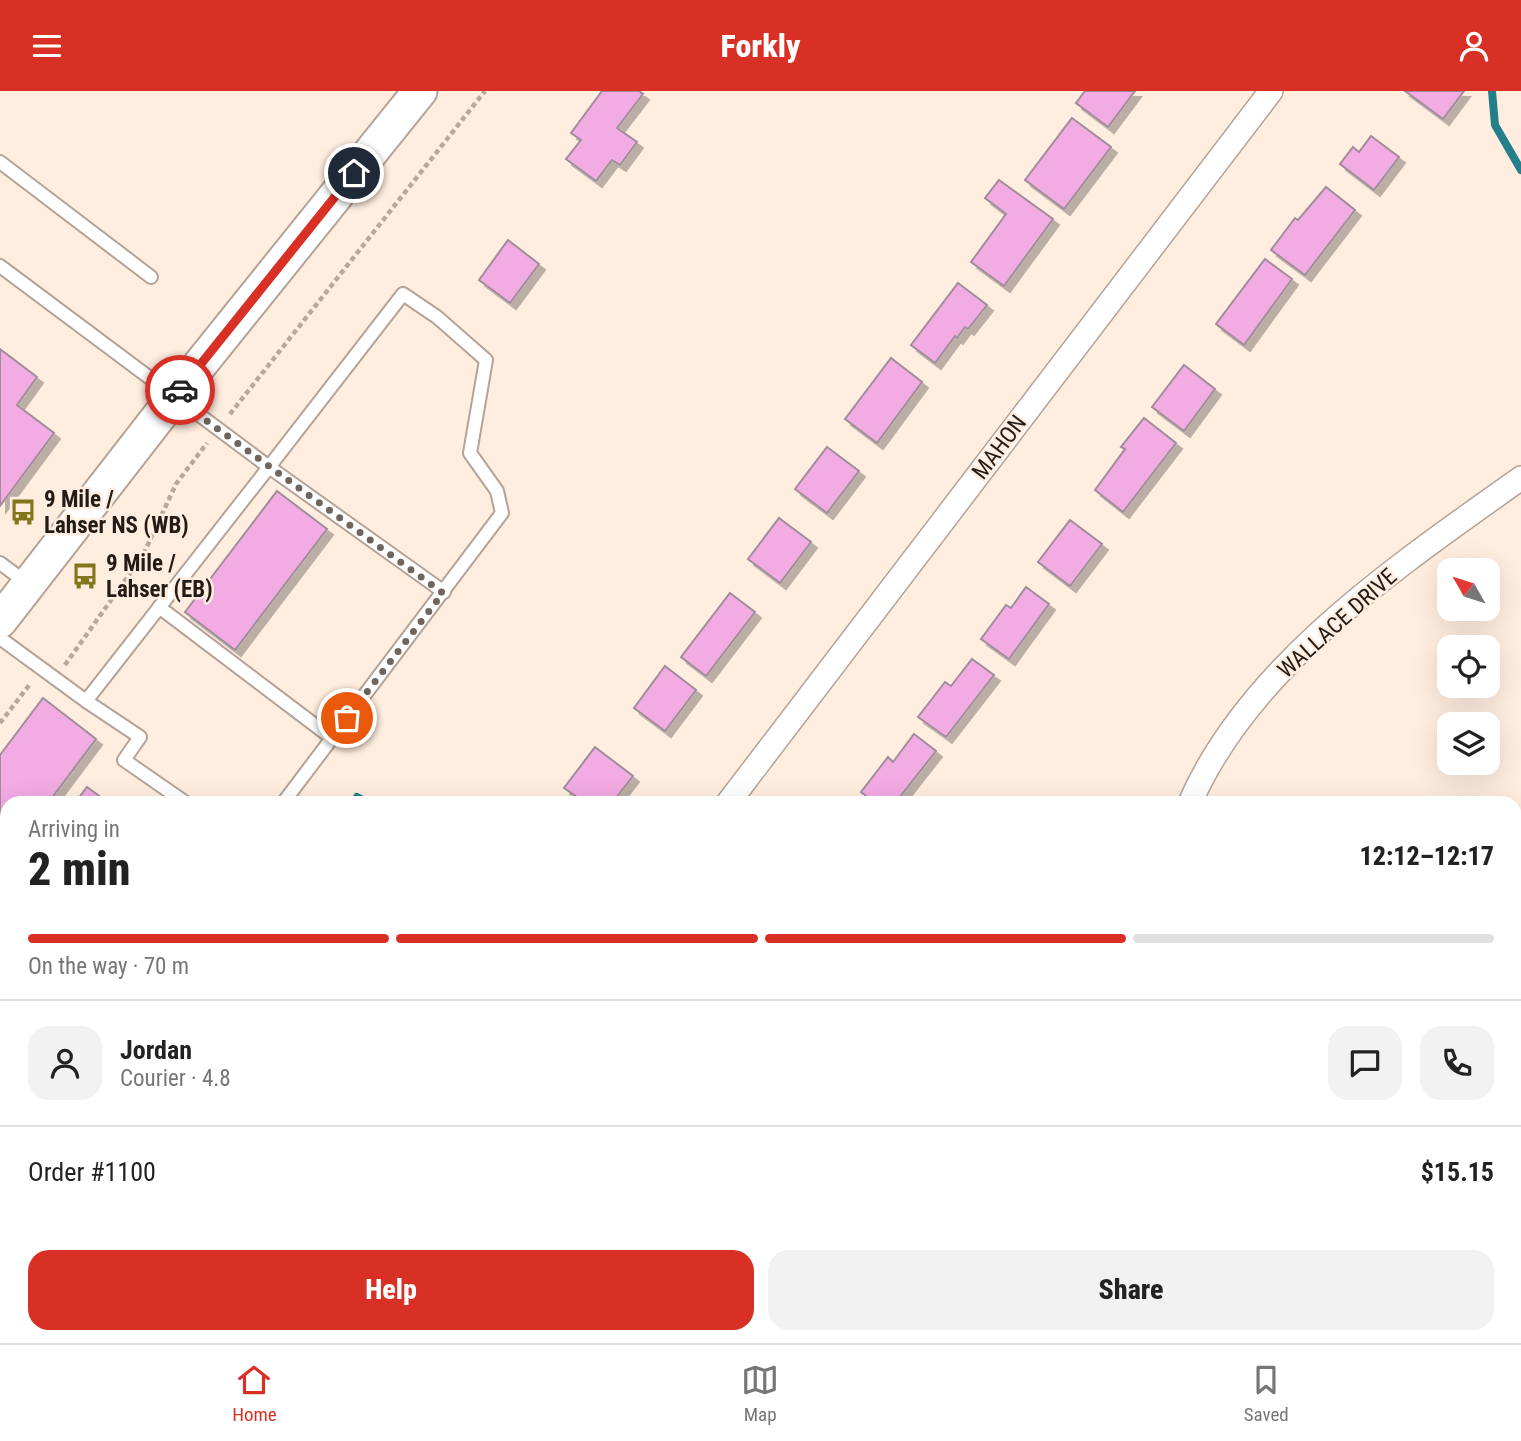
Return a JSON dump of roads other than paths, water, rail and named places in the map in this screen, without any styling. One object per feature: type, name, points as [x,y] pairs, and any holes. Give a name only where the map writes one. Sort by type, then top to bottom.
[{"type":"main road","points":[[0,621],[174,397],[420,91]]},
{"type":"street","name":"MAHON","points":[[733,796],[1271,91]]},
{"type":"street","name":"WALLACE DRIVE","points":[[1194,796],[1237,722],[1300,654],[1426,546],[1521,478]]},
{"type":"lane","points":[[0,162],[151,277]]},
{"type":"lane","points":[[0,266],[443,593]]},
{"type":"lane","points":[[86,701],[403,294],[437,317],[486,360],[470,453],[497,491],[502,513],[288,796]]},
{"type":"lane","points":[[0,563],[29,584]]},
{"type":"lane","points":[[159,607],[332,738]]},
{"type":"lane","points":[[0,638],[140,737],[124,760],[176,796]]},
{"type":"waterway","points":[[1492,91],[1495,125],[1521,170]]},
{"type":"place","name":"9 Mile / Lahser NS (WB)","points":[[23,512]]},
{"type":"place","name":"9 Mile / Lahser (EB)","points":[[85,576]]}]
